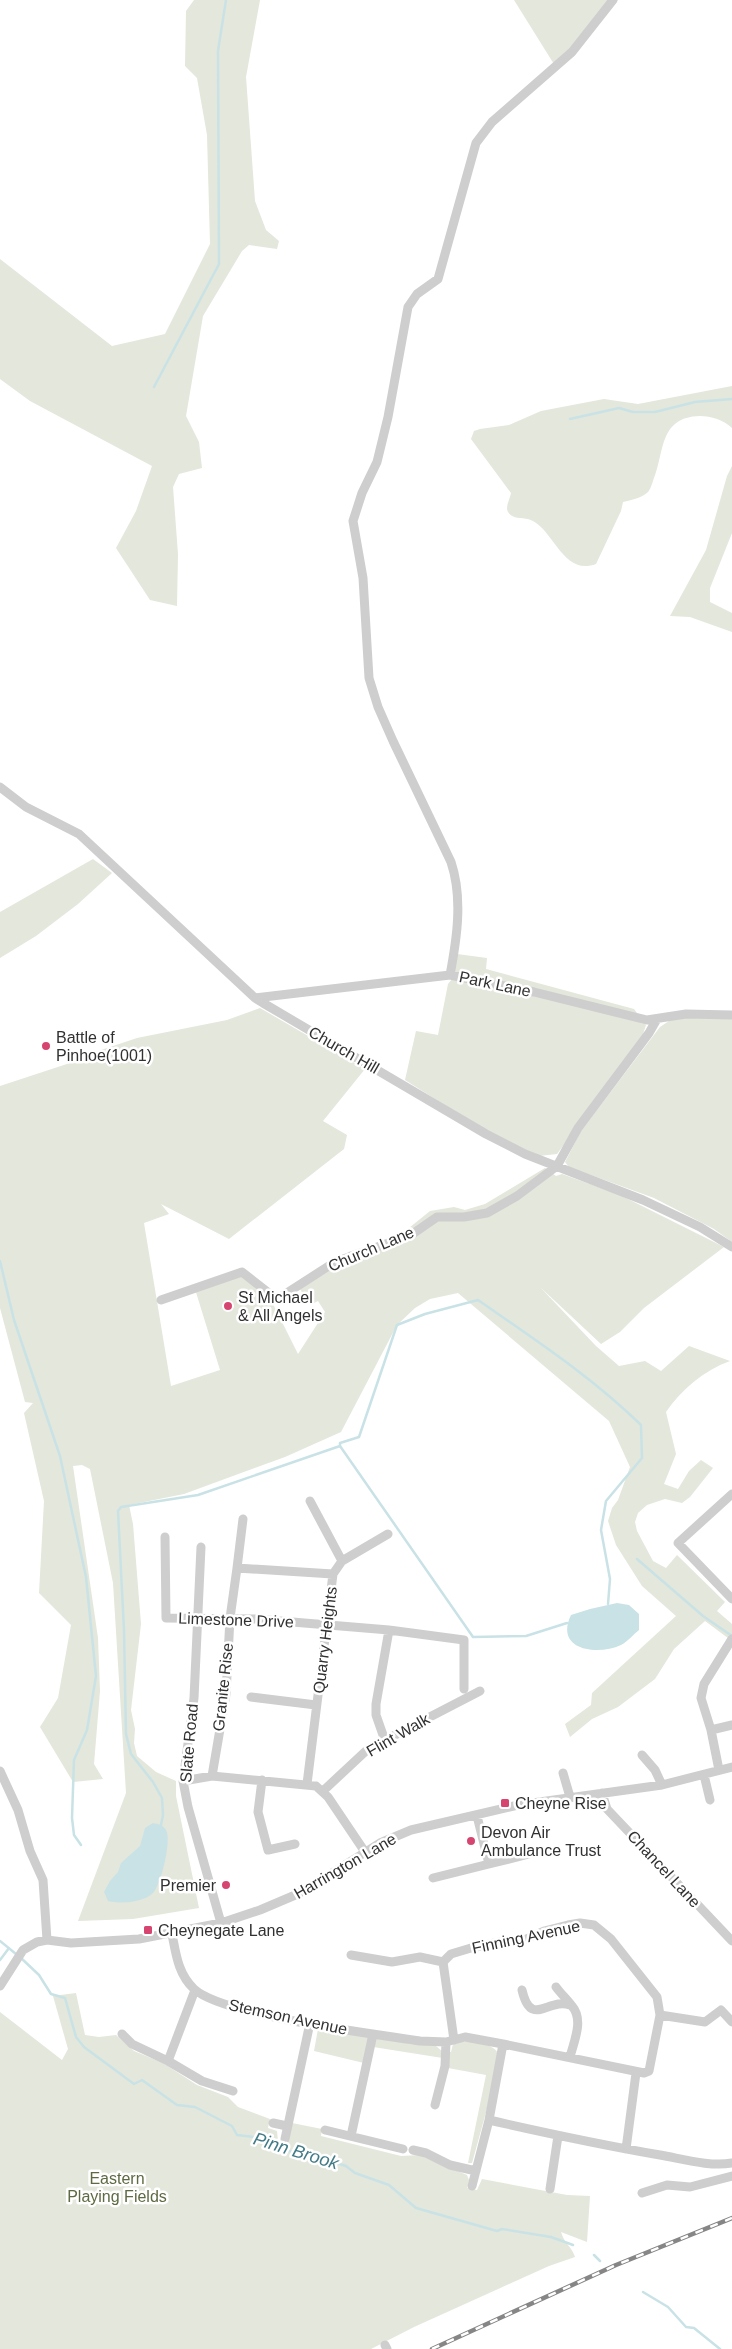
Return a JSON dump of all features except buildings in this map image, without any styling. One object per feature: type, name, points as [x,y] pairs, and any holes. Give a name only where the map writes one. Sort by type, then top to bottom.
[{"type":"street","points":[[450,975],[457,932],[455,874],[393,742],[378,707],[369,678],[363,578],[352,521],[362,493],[377,462],[388,417],[408,307],[417,294],[438,279],[476,143],[492,122],[572,52],[613,0]]},
{"type":"street","name":"Church Hill","points":[[0,786],[26,807],[79,834],[255,998],[486,1134],[525,1154],[643,1200],[700,1227],[732,1247]]},
{"type":"street","name":"Park Lane","points":[[255,998],[450,975],[534,992],[647,1020],[686,1014],[732,1015]]},
{"type":"street","name":"Church Lane","points":[[161,1300],[242,1272],[274,1297],[279,1298],[335,1262],[411,1235],[437,1217],[464,1218],[487,1213],[517,1196],[557,1166],[578,1128],[649,1033],[657,1019]]},
{"type":"street","points":[[732,1494],[678,1543],[732,1599]]},
{"type":"street","points":[[310,1501],[342,1561]]},
{"type":"street","points":[[237,1568],[243,1518]]},
{"type":"street","name":"Quarry Heights","points":[[307,1784],[333,1574],[342,1561],[388,1534]]},
{"type":"street","name":"Limestone Drive","points":[[165,1537],[166,1618],[230,1618],[326,1625],[389,1630],[464,1640],[464,1689]]},
{"type":"street","name":"Slate Road","points":[[201,1548],[194,1698],[183,1781],[188,1807],[220,1923]]},
{"type":"street","name":"Quarry Heights","points":[[237,1568],[333,1574]]},
{"type":"street","name":"Granite Rise","points":[[212,1776],[226,1694],[230,1618],[237,1568]]},
{"type":"street","points":[[383,1735],[376,1715],[376,1704],[389,1630]]},
{"type":"street","points":[[719,1770],[711,1730],[701,1698],[704,1684],[732,1639]]},
{"type":"street","name":"Flint Walk","points":[[323,1791],[368,1749],[480,1691]]},
{"type":"street","name":"Quarry Heights","points":[[251,1696],[316,1706]]},
{"type":"street","points":[[711,1730],[732,1725]]},
{"type":"street","points":[[642,1755],[655,1770],[662,1785]]},
{"type":"street","name":"Harrington Lane","points":[[47,1940],[70,1943],[96,1942],[172,1934],[220,1923],[260,1910],[300,1893],[365,1852],[401,1833],[518,1805],[662,1785],[732,1767]]},
{"type":"street","points":[[0,1771],[18,1810],[30,1851],[43,1880],[47,1940],[28,1946],[0,1986]]},
{"type":"street","points":[[564,1773],[570,1797]]},
{"type":"street","points":[[704,1774],[710,1800]]},
{"type":"street","points":[[183,1781],[212,1776],[307,1784],[323,1791],[365,1852]]},
{"type":"street","points":[[262,1780],[258,1812],[268,1850],[295,1844]]},
{"type":"street","name":"Chancel Lane","points":[[602,1793],[607,1809],[732,1941]]},
{"type":"street","points":[[476,1816],[489,1864]]},
{"type":"street","points":[[433,1878],[530,1854]]},
{"type":"street","name":"Finning Avenue","points":[[443,1962],[451,1954],[471,1948],[500,1942],[524,1940],[544,1931],[568,1925],[580,1923],[594,1925],[611,1939],[657,1997],[660,2016],[649,2071],[636,2073]]},
{"type":"street","name":"Stemson Avenue","points":[[172,1934],[180,1970],[195,1990],[227,2005],[310,2023],[428,2042],[450,2041],[465,2037],[570,2057],[636,2073]]},
{"type":"street","points":[[351,1955],[392,1962],[420,1956],[443,1962],[450,2041],[435,2105]]},
{"type":"street","points":[[556,1987],[572,2006],[578,2025],[570,2057]]},
{"type":"street","points":[[168,2061],[195,1990]]},
{"type":"street","points":[[522,1990],[525,2003],[535,2009],[544,2010],[562,2003],[572,2006]]},
{"type":"street","points":[[660,2016],[705,2022],[721,2010],[732,2022]]},
{"type":"street","points":[[284,2139],[310,2023]]},
{"type":"street","points":[[122,2034],[132,2044],[168,2061],[202,2081],[233,2091]]},
{"type":"street","points":[[350,2136],[373,2034]]},
{"type":"street","points":[[472,2186],[489,2120],[504,2044]]},
{"type":"street","points":[[626,2149],[636,2073]]},
{"type":"street","points":[[489,2120],[626,2149],[705,2162],[732,2163]]},
{"type":"street","points":[[273,2123],[287,2126]]},
{"type":"street","points":[[325,2130],[403,2149]]},
{"type":"street","points":[[550,2189],[558,2136]]},
{"type":"street","points":[[414,2150],[426,2153],[450,2165],[476,2171]]},
{"type":"street","points":[[642,2193],[667,2185],[690,2187],[732,2176]]},
{"type":"green space","points":[[194,0],[260,0],[246,77],[255,201],[266,230],[279,241],[277,249],[249,245],[242,251],[203,316],[186,416],[199,442],[202,468],[179,474],[173,487],[178,554],[177,606],[150,600],[116,548],[136,511],[152,466],[30,401],[0,379],[0,259],[112,346],[165,334],[210,244],[207,135],[197,78],[185,66],[186,11]]},
{"type":"green space","points":[[514,0],[618,0],[575,55],[557,69]]},
{"type":"green space","points":[[732,386],[732,428],[713,418],[700,416],[686,418],[670,430],[665,438],[657,470],[648,492],[640,497],[623,502],[621,511],[596,564],[585,566],[576,564],[561,552],[548,534],[533,521],[510,515],[507,508],[511,493],[471,439],[474,431],[509,425],[541,411],[604,399],[638,404]]},
{"type":"green space","points":[[732,466],[732,533],[710,588],[710,602],[732,613],[732,632],[690,617],[670,616],[706,550],[727,476]]},
{"type":"green space","points":[[93,859],[112,873],[78,904],[36,936],[0,958],[0,912]]},
{"type":"green space","points":[[457,954],[487,958],[486,969],[634,1009],[646,1025],[641,1040],[557,1154],[539,1156],[486,1131],[405,1080],[416,1031],[438,1035],[448,984],[452,979]]},
{"type":"green space","points":[[260,1008],[365,1069],[323,1121],[347,1135],[344,1149],[229,1239],[161,1204],[169,1214],[144,1223],[171,1386],[220,1370],[195,1289],[242,1272],[270,1298],[298,1354],[325,1312],[318,1301],[310,1305],[300,1289],[347,1260],[348,1252],[388,1240],[409,1228],[430,1211],[454,1207],[465,1210],[485,1204],[545,1168],[556,1176],[562,1174],[620,1195],[724,1247],[644,1308],[620,1332],[601,1344],[540,1287],[596,1346],[619,1366],[645,1361],[661,1371],[689,1346],[730,1361],[702,1375],[686,1388],[666,1412],[676,1454],[664,1484],[678,1489],[689,1471],[701,1460],[713,1468],[690,1497],[682,1503],[665,1499],[647,1505],[638,1513],[635,1522],[637,1531],[653,1561],[666,1568],[677,1555],[725,1602],[717,1611],[732,1624],[732,1641],[705,1621],[674,1649],[655,1679],[618,1707],[592,1719],[570,1737],[565,1724],[591,1705],[592,1693],[676,1616],[642,1586],[616,1545],[608,1521],[630,1467],[609,1421],[458,1293],[430,1299],[415,1308],[397,1325],[341,1432],[285,1457],[184,1494],[129,1505],[133,1524],[141,1624],[131,1710],[135,1729],[134,1743],[137,1756],[156,1772],[176,1781],[176,1796],[199,1908],[133,1919],[78,1921],[126,1793],[113,1583],[90,1469],[82,1465],[73,1466],[98,1638],[100,1691],[94,1764],[103,1779],[73,1782],[40,1727],[58,1698],[71,1625],[39,1593],[44,1501],[24,1413],[33,1403],[25,1402],[0,1308],[0,1086],[137,1038],[227,1020]]},
{"type":"green space","points":[[672,1019],[732,1019],[732,1242],[714,1229],[654,1198],[569,1167],[565,1162],[581,1131],[660,1027]]},
{"type":"green space","name":"Eastern Playing Fields","points":[[76,1993],[85,2035],[99,2037],[116,2035],[134,2051],[163,2063],[197,2085],[228,2097],[238,2107],[270,2119],[268,2128],[277,2131],[278,2141],[287,2143],[292,2123],[322,2129],[321,2136],[401,2156],[420,2155],[467,2175],[469,2180],[467,2188],[477,2190],[482,2179],[567,2195],[590,2196],[587,2242],[561,2232],[575,2257],[549,2266],[414,2327],[371,2349],[0,2349],[0,2012],[62,2060],[68,2049],[53,1996]]},
{"type":"green space","points":[[318,2029],[436,2046],[443,2052],[451,2052],[453,2044],[458,2042],[471,2041],[495,2049],[498,2053],[488,2105],[472,2163],[468,2163],[486,2075],[448,2068],[449,2059],[367,2046],[364,2063],[314,2051]]},
{"type":"water","points":[[617,1603],[629,1605],[639,1614],[639,1630],[626,1642],[601,1650],[590,1650],[573,1643],[568,1636],[567,1627],[571,1615]]},
{"type":"water","points":[[153,1823],[159,1824],[166,1830],[168,1843],[165,1862],[156,1888],[153,1893],[137,1901],[108,1901],[104,1892],[110,1881],[118,1872],[121,1863],[140,1846],[145,1828]]},
{"type":"waterway","points":[[154,387],[219,264],[218,51],[226,0]]},
{"type":"waterway","points":[[570,419],[619,408],[633,412],[655,412],[695,402],[732,399]]},
{"type":"waterway","points":[[0,1261],[14,1320],[60,1456],[86,1577],[96,1676],[87,1730],[74,1760],[72,1818],[74,1835],[81,1845]]},
{"type":"waterway","points":[[161,1825],[163,1815],[162,1798],[153,1782],[131,1754],[126,1734],[124,1630],[118,1511],[121,1507],[198,1495],[340,1446],[340,1443],[359,1437],[397,1325],[425,1314],[478,1300],[583,1375],[641,1425],[642,1458],[606,1501],[601,1530],[610,1579],[608,1604]]},
{"type":"waterway","points":[[340,1446],[473,1637],[526,1636],[567,1623]]},
{"type":"waterway","points":[[637,1559],[703,1616],[732,1636]]},
{"type":"waterway","name":"Pinn Brook","points":[[0,1941],[16,1954]]},
{"type":"waterway","points":[[0,1960],[9,1948]]},
{"type":"waterway","name":"Pinn Brook","points":[[21,1958],[39,1975],[51,1994],[65,1998],[76,2037],[84,2047],[134,2084],[142,2080],[177,2105],[195,2107],[232,2126],[237,2135],[254,2137],[278,2149],[310,2155],[346,2166],[355,2173],[389,2185],[416,2208],[497,2231],[502,2229],[551,2237],[573,2245]]},
{"type":"waterway","name":"Pinn Brook","points":[[594,2255],[600,2261]]},
{"type":"waterway","name":"Pinn Brook","points":[[643,2292],[668,2307],[686,2327],[694,2328],[720,2349]]},
{"type":"railway","points":[[432,2349],[616,2265],[732,2218]]},
{"type":"place","name":"Battle of Pinhoe(1001)","points":[[46,1046]]},
{"type":"place","name":"St Michael & All Angels","points":[[228,1306]]},
{"type":"place","name":"Cheyne Rise","points":[[505,1803]]},
{"type":"place","name":"Devon Air Ambulance Trust","points":[[471,1841]]},
{"type":"place","name":"Premier","points":[[226,1885]]},
{"type":"place","name":"Cheynegate Lane","points":[[148,1930]]}]
